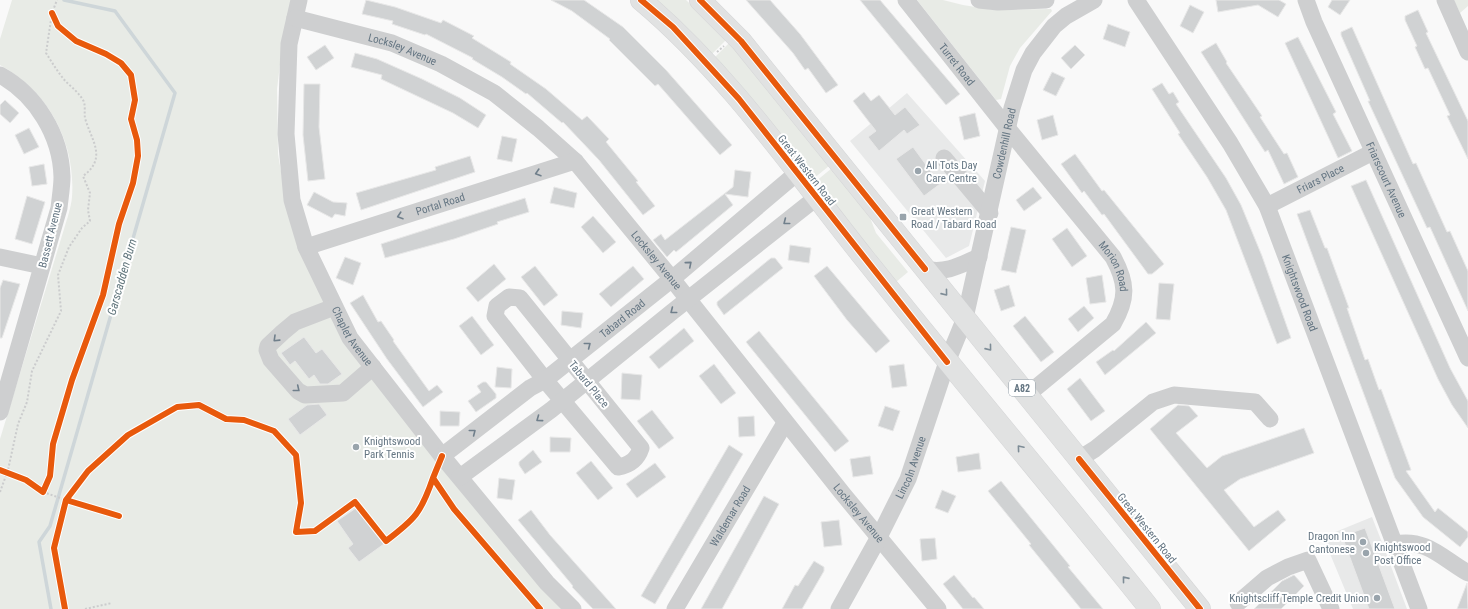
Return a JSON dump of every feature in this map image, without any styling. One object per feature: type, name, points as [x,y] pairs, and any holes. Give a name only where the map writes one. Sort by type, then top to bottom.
[{"type":"main road","name":"Great Western Road","points":[[641,0],[673,27],[739,99],[947,362],[1045,478],[1150,609]]},
{"type":"main road","name":"Great Western Road","points":[[700,0],[735,35],[1200,609]]},
{"type":"street","name":"Chaplet Avenue","points":[[299,0],[289,44],[286,134],[292,200],[306,246],[350,338],[442,456],[547,583],[573,609]]},
{"type":"street","name":"Turret Road","points":[[906,0],[1008,129]]},
{"type":"street","points":[[979,0],[998,2],[1046,0]]},
{"type":"street","name":"Knightswood Road","points":[[1136,0],[1230,143],[1267,206],[1419,609]]},
{"type":"street","name":"Friarscourt Avenue","points":[[1306,0],[1314,22],[1468,358]]},
{"type":"street","points":[[1445,0],[1462,23],[1468,52]]},
{"type":"street","name":"Cowdenhill Road","points":[[965,318],[1018,86],[1033,53],[1054,26],[1082,2]]},
{"type":"street","name":"Locksley Avenue","points":[[295,18],[392,43],[441,64],[494,93],[538,128],[575,161],[672,279],[785,423],[938,609]]},
{"type":"street","name":"Bassett Avenue","points":[[0,75],[8,79],[30,98],[49,126],[58,150],[62,178],[59,208],[4,389],[0,412]]},
{"type":"street","name":"Morion Road","points":[[1008,129],[1113,257],[1121,271],[1124,285],[1124,299],[1120,312],[1113,324],[1028,395]]},
{"type":"street","name":"Friars Place","points":[[1267,206],[1373,152]]},
{"type":"street","points":[[944,158],[990,213]]},
{"type":"street","name":"Portal Road","points":[[306,246],[575,161]]},
{"type":"street","name":"Tabard Road","points":[[442,456],[530,388],[545,380],[672,279],[797,173]]},
{"type":"street","points":[[460,477],[563,401],[816,198]]},
{"type":"street","points":[[0,257],[42,266]]},
{"type":"street","points":[[925,269],[936,271],[945,270],[979,257]]},
{"type":"street","name":"Tabard Place","points":[[509,297],[520,298],[588,381],[641,448],[638,457],[628,465],[618,467],[545,380],[495,316],[497,306],[509,297]]},
{"type":"street","points":[[334,306],[295,322],[268,346],[267,350],[271,360],[298,391],[305,395],[343,393],[373,368]]},
{"type":"street","name":"Lincoln Avenue","points":[[839,609],[879,537],[908,479],[947,362],[965,318]]},
{"type":"street","points":[[1079,459],[1096,449],[1153,402],[1174,395],[1255,402],[1270,419]]},
{"type":"street","name":"Waldemar Road","points":[[675,609],[785,423]]},
{"type":"street","points":[[1395,544],[1413,542],[1424,545],[1468,573]]},
{"type":"street","points":[[1238,603],[1267,578],[1288,567],[1308,560],[1331,609]]},
{"type":"path","points":[[55,4],[57,0]]},
{"type":"path","points":[[706,63],[735,35]]},
{"type":"path","points":[[43,492],[66,500]]},
{"type":"path","points":[[85,609],[112,603]]},
{"type":"shaded area","points":[[12,0],[292,0],[283,40],[277,89],[278,154],[287,207],[350,338],[573,609],[0,609],[0,439],[68,217],[72,197],[72,177],[69,157],[64,138],[56,120],[32,89],[17,76],[0,65],[0,39]]},
{"type":"shaded area","points":[[654,0],[686,0],[727,39],[711,55]]},
{"type":"shaded area","points":[[917,0],[943,0],[994,10],[1051,9],[1052,11],[1020,48],[1010,66],[1001,99],[996,100]]},
{"type":"shaded area","points":[[1454,0],[1468,0],[1468,6],[1460,13]]},
{"type":"shaded area","points":[[729,43],[829,166],[813,179],[714,58]]},
{"type":"shaded area","points":[[907,93],[985,181],[969,246],[946,258],[850,141]]},
{"type":"shaded area","points":[[832,168],[869,215],[876,233],[908,272],[896,282],[815,182]]},
{"type":"shaded area","points":[[1372,517],[1407,609],[1353,609],[1323,537]]},
{"type":"building","points":[[366,0],[395,7],[441,23],[443,20],[474,36],[472,38],[511,62],[510,64],[546,89],[582,120],[587,116],[609,139],[606,142],[638,181],[636,182],[655,206],[643,215],[599,160],[563,122],[562,123],[527,93],[526,94],[502,77],[472,59],[473,58],[426,34],[425,35],[392,24],[393,21],[362,14]]},
{"type":"building","points":[[551,0],[584,0],[623,27],[666,70],[732,145],[720,155],[658,84],[655,86],[609,40],[610,39],[572,11]]},
{"type":"building","points":[[746,0],[770,0],[800,34],[838,85],[826,93],[808,68],[805,70],[793,53]]},
{"type":"building","points":[[860,0],[880,0],[960,94],[946,105]]},
{"type":"building","points":[[1216,0],[1279,0],[1286,4],[1278,17],[1258,5],[1218,12]]},
{"type":"building","points":[[1332,0],[1350,0],[1340,15],[1328,7]]},
{"type":"building","points":[[1190,5],[1204,12],[1193,33],[1180,26]]},
{"type":"building","points":[[1418,10],[1428,32],[1426,33],[1468,121],[1468,159],[1447,116],[1450,115],[1428,68],[1425,69],[1415,47],[1417,46],[1405,20],[1405,16]]},
{"type":"building","points":[[1108,24],[1130,32],[1125,47],[1103,39]]},
{"type":"building","points":[[1352,27],[1413,164],[1416,163],[1447,232],[1450,231],[1468,271],[1468,311],[1430,227],[1427,228],[1368,101],[1370,101],[1341,35],[1341,32]]},
{"type":"building","points":[[1298,37],[1336,112],[1333,114],[1352,151],[1338,158],[1285,43]]},
{"type":"building","points":[[1216,43],[1227,62],[1226,63],[1262,116],[1260,117],[1284,154],[1287,153],[1298,177],[1284,184],[1268,150],[1265,152],[1201,52]]},
{"type":"building","points":[[325,45],[334,58],[316,70],[307,57]]},
{"type":"building","points":[[1075,45],[1085,55],[1071,69],[1061,58]]},
{"type":"building","points":[[355,53],[377,59],[422,79],[460,98],[486,115],[478,128],[453,113],[381,79],[382,75],[351,67]]},
{"type":"building","points":[[1052,72],[1065,78],[1056,96],[1043,90]]},
{"type":"building","points":[[1162,83],[1169,94],[1173,92],[1179,102],[1176,104],[1226,178],[1241,205],[1262,256],[1291,338],[1277,344],[1226,210],[1207,177],[1178,134],[1180,133],[1152,89]]},
{"type":"building","points":[[304,84],[320,84],[319,127],[325,179],[308,181],[303,135]]},
{"type":"building","points":[[864,92],[871,101],[879,95],[895,115],[905,107],[920,125],[907,134],[904,130],[879,151],[868,137],[876,131],[853,101]]},
{"type":"building","points":[[5,100],[19,113],[10,123],[0,114],[0,105]]},
{"type":"building","points":[[975,113],[980,136],[964,140],[959,117]]},
{"type":"building","points":[[1053,115],[1058,135],[1042,140],[1037,120]]},
{"type":"building","points":[[29,128],[39,147],[24,154],[15,135]]},
{"type":"building","points":[[502,136],[517,139],[512,162],[497,159]]},
{"type":"building","name":"All Tots Day Care Centre","points":[[913,147],[940,184],[924,196],[896,159]]},
{"type":"building","points":[[1075,154],[1102,191],[1104,190],[1164,264],[1152,274],[1148,274],[1104,214],[1102,215],[1084,191],[1082,193],[1061,164]]},
{"type":"building","points":[[470,156],[475,172],[361,210],[356,193],[436,170],[435,167]]},
{"type":"building","points":[[44,164],[47,184],[32,186],[29,167]]},
{"type":"building","points":[[735,170],[751,172],[748,197],[725,194],[733,205],[676,252],[674,250],[667,257],[653,240],[661,234],[665,240],[733,187]]},
{"type":"building","points":[[1366,180],[1450,368],[1468,401],[1468,428],[1452,405],[1438,379],[1351,186]]},
{"type":"building","points":[[554,187],[577,193],[574,208],[550,203]]},
{"type":"building","points":[[1033,187],[1042,198],[1024,211],[1016,200]]},
{"type":"building","points":[[314,192],[333,202],[347,203],[345,216],[335,214],[332,218],[307,205]]},
{"type":"building","points":[[27,196],[45,202],[32,244],[15,239]]},
{"type":"building","points":[[525,198],[529,212],[497,222],[498,224],[454,239],[385,258],[381,244]]},
{"type":"building","points":[[1310,210],[1325,248],[1327,248],[1349,308],[1347,308],[1365,360],[1368,359],[1379,390],[1381,389],[1411,470],[1406,471],[1435,512],[1438,508],[1468,532],[1468,537],[1460,547],[1423,517],[1395,478],[1297,214]]},
{"type":"building","points":[[593,216],[616,242],[603,253],[581,227]]},
{"type":"building","points":[[1011,227],[1026,230],[1016,273],[1001,270]]},
{"type":"building","points":[[1067,228],[1087,256],[1072,267],[1052,239]]},
{"type":"building","points":[[790,245],[811,248],[809,263],[788,260]]},
{"type":"building","points":[[345,257],[361,263],[353,285],[336,278]]},
{"type":"building","points":[[771,258],[775,258],[783,268],[724,315],[717,305],[717,302]]},
{"type":"building","points":[[494,264],[506,279],[478,302],[466,288]]},
{"type":"building","points":[[535,266],[558,295],[544,306],[521,277]]},
{"type":"building","points":[[633,266],[644,279],[611,307],[599,294]]},
{"type":"building","points":[[827,266],[890,341],[876,353],[847,320],[814,276]]},
{"type":"building","points":[[1102,275],[1106,302],[1090,304],[1086,278]]},
{"type":"building","points":[[3,280],[20,284],[2,338],[0,338],[0,288]]},
{"type":"building","points":[[1159,283],[1174,284],[1170,320],[1156,319]]},
{"type":"building","points":[[1009,285],[1015,306],[1001,311],[994,290]]},
{"type":"building","points":[[363,295],[378,322],[381,321],[394,340],[393,341],[429,391],[437,385],[443,392],[423,407],[387,359],[350,303]]},
{"type":"building","points":[[1084,306],[1094,318],[1078,332],[1068,319]]},
{"type":"building","points":[[562,311],[583,313],[581,328],[561,325]]},
{"type":"building","points":[[472,316],[494,345],[481,355],[459,326]]},
{"type":"building","points":[[1025,316],[1054,352],[1041,362],[1013,326]]},
{"type":"building","points":[[1146,322],[1156,333],[1105,375],[1096,362],[1113,350],[1114,351]]},
{"type":"building","points":[[684,328],[694,341],[659,369],[649,357]]},
{"type":"building","points":[[759,331],[849,441],[835,452],[746,342]]},
{"type":"building","points":[[304,337],[316,353],[322,349],[342,374],[328,384],[320,384],[314,375],[309,379],[295,361],[290,365],[281,353]]},
{"type":"building","points":[[714,364],[736,393],[721,404],[699,376]]},
{"type":"building","points":[[904,364],[907,386],[892,388],[889,366]]},
{"type":"building","points":[[497,367],[512,369],[511,388],[495,387]]},
{"type":"building","points":[[622,373],[642,375],[640,400],[621,399]]},
{"type":"building","points":[[1080,378],[1105,411],[1091,421],[1067,389]]},
{"type":"building","points":[[483,382],[486,382],[496,394],[496,398],[476,412],[468,401],[481,392],[477,386]]},
{"type":"building","points":[[319,404],[327,415],[300,435],[288,419],[307,405]]},
{"type":"building","points":[[1178,405],[1189,406],[1198,416],[1176,433],[1207,468],[1222,456],[1304,428],[1314,453],[1240,479],[1224,490],[1254,527],[1278,510],[1286,520],[1249,551],[1150,429]]},
{"type":"building","points":[[885,406],[900,411],[893,431],[878,426]]},
{"type":"building","points":[[652,410],[674,438],[659,449],[637,421]]},
{"type":"building","points":[[440,411],[460,412],[459,426],[440,426]]},
{"type":"building","points":[[754,416],[755,436],[739,437],[738,417]]},
{"type":"building","points":[[550,437],[571,438],[570,452],[550,452]]},
{"type":"building","points":[[729,445],[743,454],[655,604],[641,596]]},
{"type":"building","points":[[533,450],[542,462],[525,474],[519,465],[519,462]]},
{"type":"building","points":[[979,453],[981,469],[958,472],[956,457]]},
{"type":"building","points":[[870,456],[873,474],[853,477],[850,459]]},
{"type":"building","points":[[591,461],[613,488],[598,500],[576,473]]},
{"type":"building","points":[[655,463],[666,477],[637,498],[626,484]]},
{"type":"building","points":[[499,478],[515,480],[512,500],[497,498]]},
{"type":"building","points":[[1001,481],[1103,609],[1081,609],[1029,545],[1031,544],[988,491]]},
{"type":"building","points":[[942,490],[956,496],[948,513],[935,508]]},
{"type":"building","points":[[764,496],[779,504],[722,609],[701,609]]},
{"type":"building","points":[[356,508],[384,544],[359,562],[348,548],[353,544],[337,521]]},
{"type":"building","points":[[531,510],[550,535],[616,609],[593,609],[572,587],[573,586],[518,520]]},
{"type":"building","points":[[839,520],[842,545],[824,547],[821,522]]},
{"type":"building","points":[[1365,528],[1395,609],[1369,609],[1342,536]]},
{"type":"building","points":[[935,538],[937,559],[922,561],[920,539]]},
{"type":"building","points":[[814,561],[824,567],[824,571],[802,609],[782,609],[795,585],[798,586]]},
{"type":"building","points":[[954,575],[984,609],[963,609],[943,584]]},
{"type":"building","points":[[1294,575],[1304,586],[1281,609],[1254,609],[1282,581]]},
{"type":"building","points":[[1467,583],[1468,609],[1457,609]]},
{"type":"waterway","name":"Garscadden Burn","points":[[51,609],[39,542],[50,526],[175,93],[115,11],[64,0]]},
{"type":"cycle path","points":[[641,0],[673,27],[739,99],[947,362]]},
{"type":"cycle path","points":[[700,0],[741,41],[925,269]]},
{"type":"cycle path","points":[[0,470],[26,480],[43,492],[50,476],[53,444],[72,380],[103,295],[119,224],[133,183],[138,156],[137,140],[131,119],[135,100],[131,75],[121,63],[106,54],[76,41],[58,26],[52,13]]},
{"type":"cycle path","points":[[66,500],[88,471],[128,435],[177,407],[199,405],[226,419],[244,420],[274,431],[296,455],[301,503],[296,532],[315,531],[355,502],[386,541],[404,527],[421,508],[433,478]]},
{"type":"cycle path","points":[[442,456],[433,478],[454,509],[540,609]]},
{"type":"cycle path","points":[[1079,459],[1200,609]]},
{"type":"cycle path","points":[[65,609],[54,548],[66,500],[119,516]]},
{"type":"place","name":"All Tots Day Care Centre","points":[[918,171]]},
{"type":"place","name":"Great Western Road / Tabard Road","points":[[903,217]]},
{"type":"place","name":"Knightswood Park Tennis","points":[[356,447]]},
{"type":"place","name":"Dragon Inn Cantonese","points":[[1363,542]]},
{"type":"place","name":"Knightswood Post Office","points":[[1366,553]]},
{"type":"place","name":"Knightscliff Temple Credit Union","points":[[1377,598]]}]
